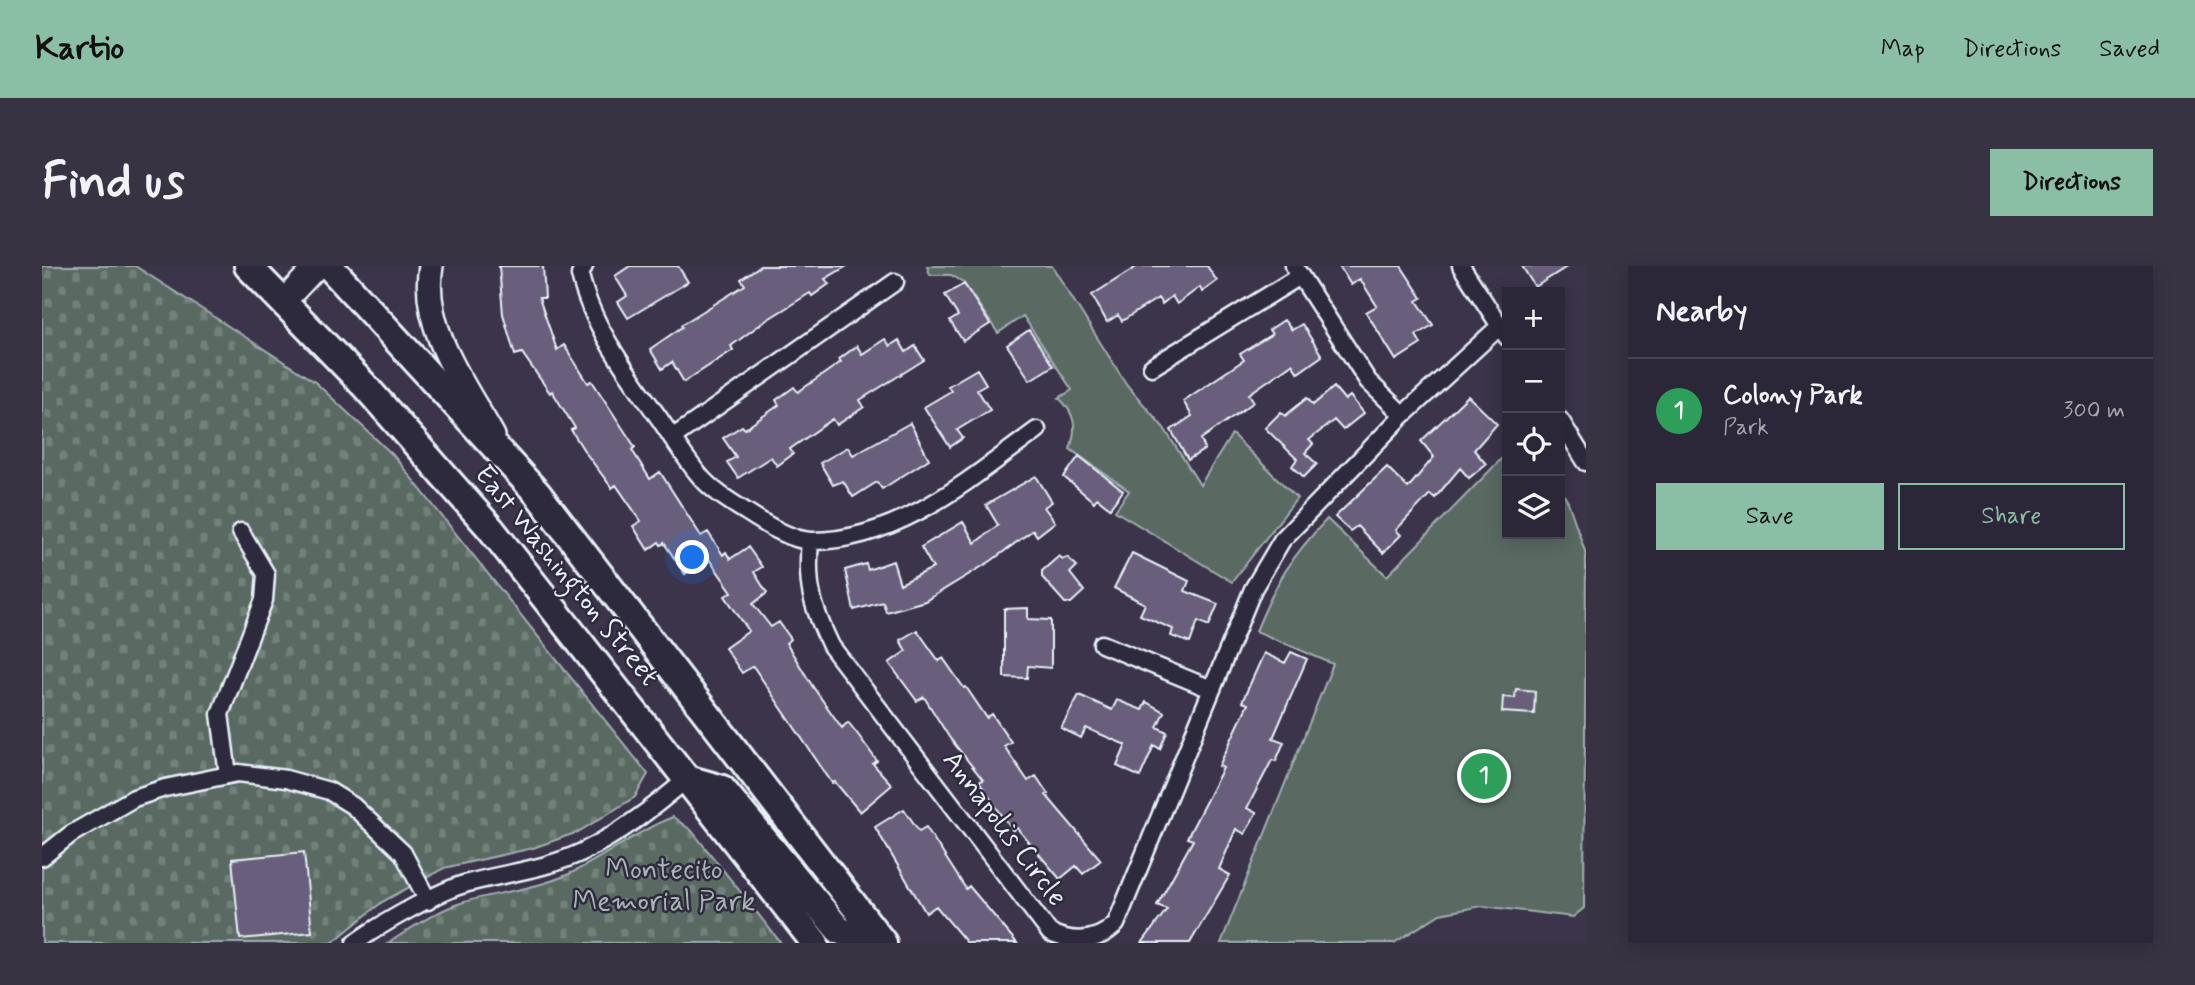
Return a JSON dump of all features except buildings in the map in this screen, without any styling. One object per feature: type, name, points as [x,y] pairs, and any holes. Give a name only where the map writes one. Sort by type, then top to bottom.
[{"type":"main road","name":"East Washington Street","points":[[248,266],[364,385],[491,529],[815,943]]},
{"type":"main road","points":[[283,302],[317,266]]},
{"type":"main road","name":"East Washington Street","points":[[329,266],[537,493],[878,937]]},
{"type":"main road","points":[[431,266],[434,313],[449,361],[501,451]]},
{"type":"main road","points":[[687,779],[722,789],[839,930],[848,934],[878,937]]},
{"type":"street","points":[[583,266],[580,275],[593,313],[672,438],[700,477],[759,520],[810,541],[893,525],[919,511],[1038,430]]},
{"type":"street","points":[[1461,266],[1502,328]]},
{"type":"street","points":[[1152,367],[1297,271],[1368,381],[1403,415]]},
{"type":"street","points":[[672,438],[895,282]]},
{"type":"street","name":"Annapolis Circle","points":[[810,541],[807,575],[810,596],[831,646],[1050,933],[1061,940],[1094,939],[1105,935],[1116,924],[1253,589],[1282,540],[1403,415],[1502,333]]},
{"type":"street","points":[[1565,428],[1586,462]]},
{"type":"street","points":[[228,775],[220,714],[264,600],[266,574],[241,532]]},
{"type":"street","points":[[1102,644],[1211,689]]},
{"type":"street","points":[[42,857],[71,834],[134,798],[165,788],[238,773],[286,779],[330,791],[353,806],[403,853],[428,901]]},
{"type":"street","points":[[355,943],[374,928],[466,883],[520,873],[581,853],[642,817],[687,779]]},
{"type":"green space","points":[[42,266],[135,266],[315,382],[393,455],[648,774],[635,797],[578,832],[533,848],[444,868],[382,902],[332,943],[42,943]]},
{"type":"green space","points":[[927,266],[1052,266],[1127,385],[1164,428],[1200,485],[1232,434],[1297,498],[1232,582],[1115,511],[1129,491],[1070,449],[1074,422],[1069,410],[1059,398],[1072,390],[1023,316],[998,333],[963,282],[951,275],[930,275]]},
{"type":"green space","points":[[1502,458],[1502,539],[1565,539],[1565,497],[1586,554],[1584,908],[1573,917],[1482,906],[1440,914],[1394,943],[1221,943],[1333,664],[1256,631],[1270,598],[1294,558],[1327,519],[1387,576]]},
{"type":"green space","name":"Montecito Memorial Park","points":[[673,817],[692,831],[781,943],[388,943],[454,905],[544,883],[569,874],[646,829]]},
{"type":"place","name":"Colony Park","points":[[1484,776]]}]
